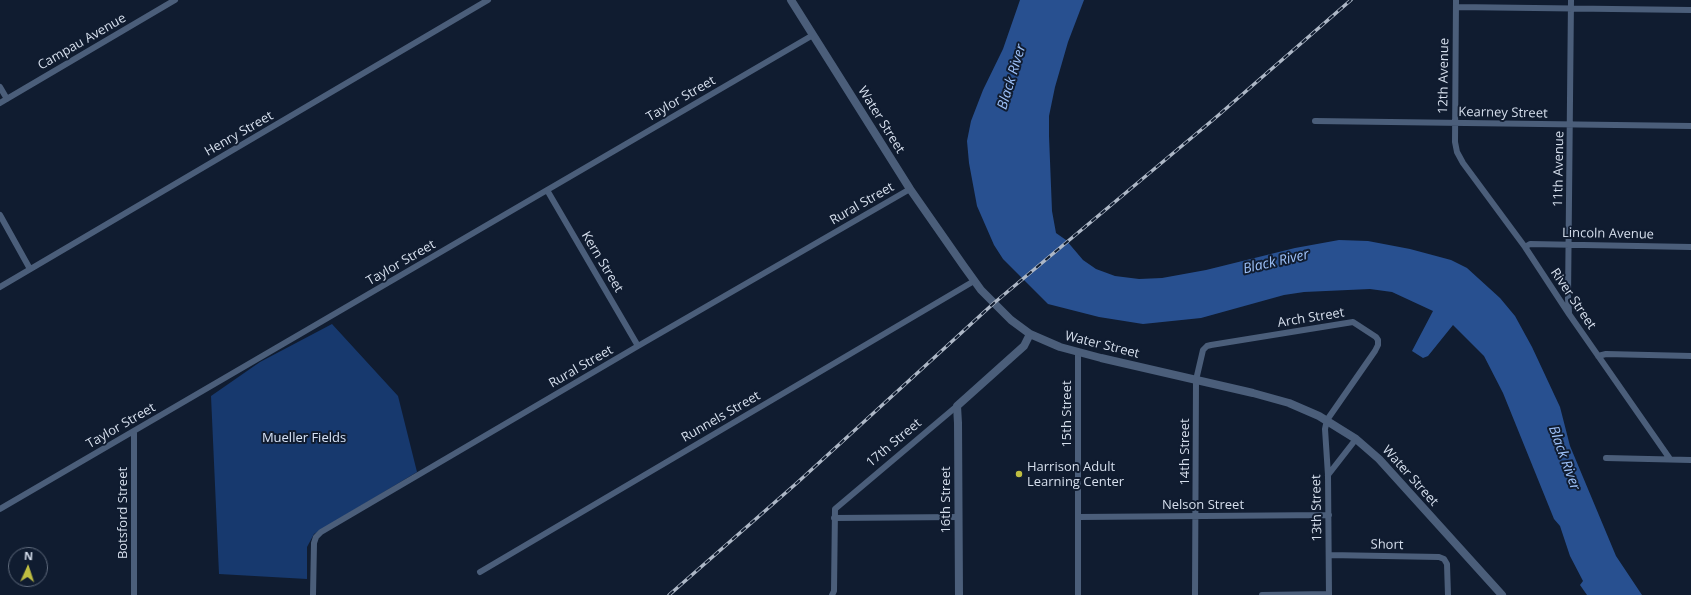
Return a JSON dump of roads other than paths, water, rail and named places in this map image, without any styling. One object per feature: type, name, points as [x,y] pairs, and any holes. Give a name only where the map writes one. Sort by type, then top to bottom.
[{"type":"street","name":"Campau Avenue","points":[[0,103],[175,0]]},
{"type":"street","name":"Henry Street","points":[[0,287],[488,0]]},
{"type":"street","name":"Water Street","points":[[791,0],[910,189],[974,281],[1011,320],[1030,334],[1078,353],[1289,403],[1326,420],[1356,439],[1379,459],[1502,595]]},
{"type":"street","name":"12th Avenue","points":[[1456,0],[1454,124],[1457,152]]},
{"type":"street","name":"11th Avenue","points":[[1569,314],[1572,0]]},
{"type":"street","points":[[1456,7],[1691,10]]},
{"type":"street","name":"Taylor Street","points":[[0,508],[134,432],[813,35]]},
{"type":"street","points":[[0,87],[7,99]]},
{"type":"street","name":"Kearney Street","points":[[1315,121],[1691,126]]},
{"type":"street","name":"River Street","points":[[1457,152],[1463,163],[1525,247],[1569,314],[1670,459]]},
{"type":"street","name":"Rural Street","points":[[313,595],[314,543],[316,537],[321,532],[638,346],[910,189]]},
{"type":"street","name":"Kern Street","points":[[547,190],[638,346]]},
{"type":"street","points":[[0,215],[30,269]]},
{"type":"street","name":"Lincoln Avenue","points":[[1525,247],[1530,244],[1691,247]]},
{"type":"street","name":"Runnels Street","points":[[480,572],[974,281]]},
{"type":"street","name":"Arch Street","points":[[1196,380],[1203,350],[1207,346],[1349,322],[1356,323],[1376,337],[1378,340],[1377,347],[1326,420]]},
{"type":"street","name":"17th Street","points":[[832,595],[834,591],[835,509],[957,406],[1024,346],[1030,334]]},
{"type":"street","name":"15th Street","points":[[1078,353],[1078,595]]},
{"type":"street","points":[[1598,356],[1606,354],[1691,356]]},
{"type":"street","name":"14th Street","points":[[1195,595],[1196,380]]},
{"type":"street","name":"16th Street","points":[[957,406],[959,595]]},
{"type":"street","name":"13th Street","points":[[1326,420],[1329,595]]},
{"type":"street","name":"Botsford Street","points":[[134,432],[134,595]]},
{"type":"street","points":[[1328,475],[1356,439]]},
{"type":"street","points":[[1606,458],[1691,460]]},
{"type":"street","name":"Nelson Street","points":[[1078,517],[1328,515]]},
{"type":"street","points":[[834,518],[958,517]]},
{"type":"street","name":"Short","points":[[1329,555],[1439,557],[1444,559],[1448,571],[1448,595]]},
{"type":"street","points":[[1262,595],[1329,595]]},
{"type":"water","name":"Black River","points":[[1020,0],[1084,0],[1068,42],[1055,87],[1049,116],[1052,211],[1056,233],[1066,240],[1083,260],[1096,269],[1115,276],[1139,279],[1162,278],[1206,270],[1295,248],[1339,240],[1368,241],[1410,249],[1451,260],[1467,268],[1500,298],[1515,316],[1532,347],[1560,407],[1570,446],[1616,556],[1642,595],[1587,595],[1580,585],[1583,581],[1570,556],[1560,526],[1554,519],[1503,393],[1484,356],[1453,325],[1428,356],[1423,358],[1412,351],[1433,311],[1392,292],[1370,289],[1304,292],[1284,295],[1201,318],[1143,324],[1099,317],[1048,304],[1003,259],[994,245],[977,206],[969,163],[967,141],[971,121],[983,90],[1003,49]]},
{"type":"railway","points":[[669,595],[798,482],[994,303],[1214,119],[1351,0]]},
{"type":"place","name":"Harrison Adult Learning Center","points":[[1019,474]]},
{"type":"park label","name":"Mueller Fields","points":[[304,438]]}]
